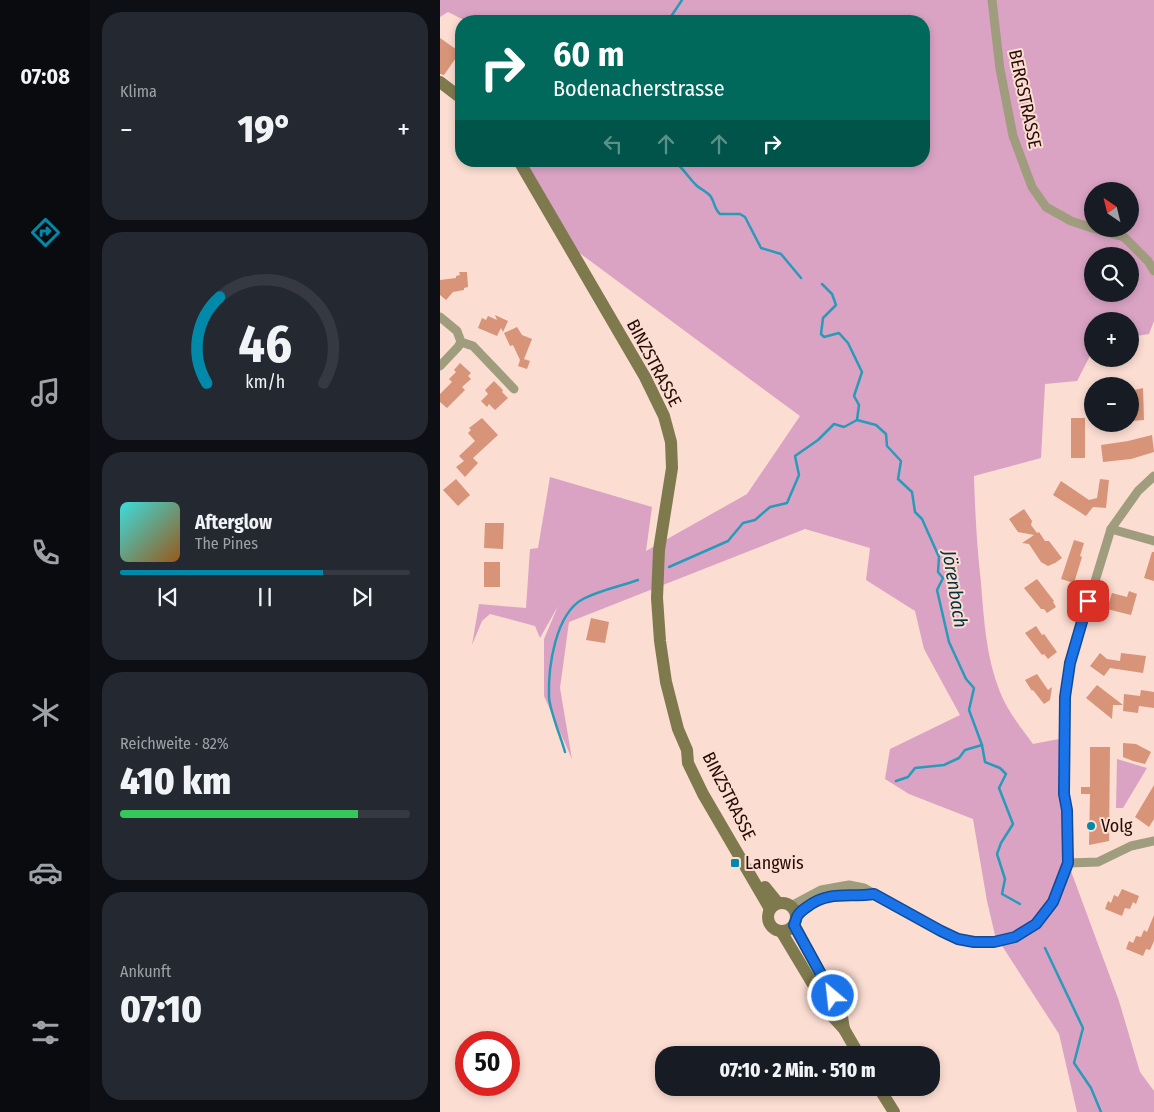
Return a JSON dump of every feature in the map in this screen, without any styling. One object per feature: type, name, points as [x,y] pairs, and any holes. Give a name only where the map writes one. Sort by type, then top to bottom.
[{"type":"main road","points":[[440,82],[455,93]]},
{"type":"main road","name":"BINZSTRASSE","points":[[523,167],[645,376],[659,403],[666,422],[671,442],[672,468],[659,550],[658,621],[662,663],[669,696],[678,729],[687,750],[695,759],[710,791],[774,906]]},
{"type":"main road","points":[[844,1029],[841,1011],[794,916],[783,902],[774,906],[769,914],[770,923],[777,930],[781,931],[832,1016],[844,1029],[854,1046]]},
{"type":"main road","points":[[781,931],[786,930],[794,916]]},
{"type":"main road","points":[[884,1096],[894,1112]]},
{"type":"street","name":"BERGSTRASSE","points":[[992,0],[1000,69],[1013,136],[1032,187],[1046,207],[1070,221],[1084,225]]},
{"type":"street","name":"BERGSTRASSE","points":[[1125,238],[1154,271]]},
{"type":"street","points":[[440,317],[457,331],[461,342]]},
{"type":"street","points":[[440,366],[461,342]]},
{"type":"street","points":[[461,342],[473,346],[514,389]]},
{"type":"street","points":[[794,916],[811,904],[824,898],[848,894],[874,894],[941,931],[958,939],[974,942],[994,942],[1015,937],[1036,924],[1053,902],[1068,863],[1067,810],[1064,794],[1065,697],[1070,663],[1111,529],[1138,492],[1154,476]]},
{"type":"street","points":[[1111,529],[1154,541]]},
{"type":"street","points":[[1068,863],[1098,862],[1131,846],[1154,841]]},
{"type":"shaded area","points":[[440,0],[1154,0],[1154,321],[1149,334],[1139,336],[1139,312],[1084,312],[1084,367],[1077,381],[1045,384],[1041,458],[974,476],[977,543],[985,625],[995,679],[1006,705],[1033,744],[1064,738],[1068,863],[1119,1001],[1140,1072],[1154,1091],[1154,1112],[1077,1112],[1059,1034],[995,935],[987,901],[973,819],[909,794],[885,779],[890,749],[960,715],[924,649],[915,611],[866,580],[870,548],[805,529],[569,622],[560,688],[572,759],[544,696],[544,639],[558,606],[540,638],[535,626],[490,614],[482,621],[472,645],[479,604],[526,608],[530,549],[538,548],[550,477],[652,507],[646,551],[747,494],[800,416],[566,243],[522,167],[930,167],[930,15],[455,16],[448,12],[440,17]]},
{"type":"shaded area","points":[[1117,759],[1147,768],[1123,808],[1116,808]]},
{"type":"building","points":[[440,38],[455,48],[455,59],[444,75],[440,74]]},
{"type":"building","points":[[459,272],[467,272],[468,287],[464,288],[464,290],[453,292],[446,300],[440,295],[440,280],[456,278],[456,276],[460,275]]},
{"type":"building","points":[[495,315],[508,321],[503,332],[501,328],[497,336],[478,328],[482,318],[486,320],[488,316],[497,320]]},
{"type":"building","points":[[517,327],[522,335],[532,339],[524,359],[530,361],[527,369],[518,366],[520,360],[513,345],[510,346],[504,333]]},
{"type":"building","points":[[460,363],[471,373],[468,376],[471,379],[462,387],[465,390],[447,408],[440,402],[440,394],[452,382],[449,379],[456,372],[454,370]]},
{"type":"building","points":[[494,381],[508,398],[495,410],[489,404],[487,407],[481,401],[488,394],[485,390]]},
{"type":"building","points":[[1143,388],[1144,420],[1139,420],[1139,389]]},
{"type":"building","points":[[482,418],[498,435],[473,458],[478,463],[465,477],[456,467],[464,461],[459,456],[475,441],[468,433],[471,430],[469,428]]},
{"type":"building","points":[[1071,418],[1084,418],[1085,458],[1071,458]]},
{"type":"building","points":[[1152,435],[1154,452],[1131,459],[1103,462],[1101,445]]},
{"type":"building","points":[[456,479],[470,495],[458,506],[443,490]]},
{"type":"building","points":[[1100,479],[1109,480],[1106,508],[1093,507],[1086,516],[1053,495],[1061,481],[1089,500],[1097,498]]},
{"type":"building","points":[[1024,509],[1037,533],[1039,532],[1045,541],[1049,541],[1062,558],[1055,563],[1048,566],[1041,562],[1029,544],[1022,543],[1034,535],[1018,532],[1009,519]]},
{"type":"building","points":[[485,523],[504,523],[503,549],[484,548]]},
{"type":"building","points":[[1074,540],[1084,543],[1074,583],[1061,579]]},
{"type":"building","points":[[1152,552],[1154,552],[1154,581],[1144,578]]},
{"type":"building","points":[[484,562],[500,562],[500,587],[484,587]]},
{"type":"building","points":[[1037,579],[1054,601],[1056,607],[1047,613],[1044,609],[1041,609],[1024,588]]},
{"type":"building","points":[[1129,591],[1137,594],[1131,615],[1107,609],[1112,593],[1127,597]]},
{"type":"building","points":[[591,618],[609,622],[605,643],[586,640]]},
{"type":"building","points":[[1036,626],[1057,652],[1048,659],[1044,654],[1042,655],[1025,633]]},
{"type":"building","points":[[1100,653],[1107,659],[1120,661],[1121,653],[1146,656],[1143,673],[1110,668],[1104,676],[1090,666]]},
{"type":"building","points":[[1037,674],[1048,690],[1052,687],[1050,700],[1044,704],[1025,680]]},
{"type":"building","points":[[1097,685],[1123,705],[1113,705],[1112,719],[1086,698]]},
{"type":"building","points":[[1141,690],[1154,692],[1154,708],[1139,706],[1138,713],[1123,711],[1124,694],[1140,696]]},
{"type":"building","points":[[1123,743],[1136,744],[1151,752],[1145,764],[1123,757]]},
{"type":"building","points":[[1090,747],[1110,747],[1109,841],[1089,845],[1090,794],[1081,794],[1081,787],[1090,787]]},
{"type":"building","points":[[1154,785],[1154,819],[1149,827],[1135,817]]},
{"type":"building","points":[[1122,889],[1139,896],[1136,904],[1133,902],[1130,909],[1125,908],[1122,916],[1105,909],[1108,901],[1111,903],[1114,895],[1118,897]]},
{"type":"building","points":[[1154,915],[1154,941],[1150,950],[1146,949],[1143,956],[1126,949],[1129,941],[1133,943],[1136,936],[1141,937],[1144,930],[1147,932]]},
{"type":"waterway","name":"Jörenbach","points":[[672,15],[682,0]]},
{"type":"waterway","name":"Jörenbach","points":[[680,167],[696,185],[709,195],[720,214],[740,214],[745,217],[761,248],[781,254],[801,278]]},
{"type":"waterway","name":"Jörenbach","points":[[822,284],[832,294],[836,305],[823,318],[821,334],[824,337],[839,333],[848,343],[862,372],[854,396],[859,405],[857,420],[876,425],[886,434],[887,446],[901,461],[898,479],[912,492],[915,512],[922,519],[939,557],[938,572],[943,578],[937,590],[949,642],[966,679],[974,688],[969,710],[982,745],[985,762],[1000,768],[1006,774],[999,788],[1013,824],[1001,843],[997,854],[1005,879],[1002,894],[1020,904]]},
{"type":"waterway","points":[[669,567],[728,541],[743,523],[755,520],[770,507],[787,503],[799,475],[795,456],[818,440],[834,424],[844,427],[857,420]]},
{"type":"waterway","points":[[565,752],[553,717],[549,697],[552,657],[560,629],[573,606],[583,599],[638,580]]},
{"type":"waterway","points":[[896,781],[908,777],[915,768],[944,765],[959,758],[965,750],[982,745]]},
{"type":"waterway","name":"Jörenbach","points":[[1045,948],[1083,1028],[1074,1063],[1091,1088],[1101,1112]]},
{"type":"place","name":"Volg","points":[[1091,826]]},
{"type":"place","name":"Langwis","points":[[735,863]]},
{"type":"route","points":[[833,996],[794,925],[797,916],[811,904],[824,898],[848,894],[874,894],[958,939],[983,943],[1015,937],[1036,924],[1053,902],[1068,863],[1067,810],[1064,794],[1065,697],[1070,663],[1088,601]]}]
